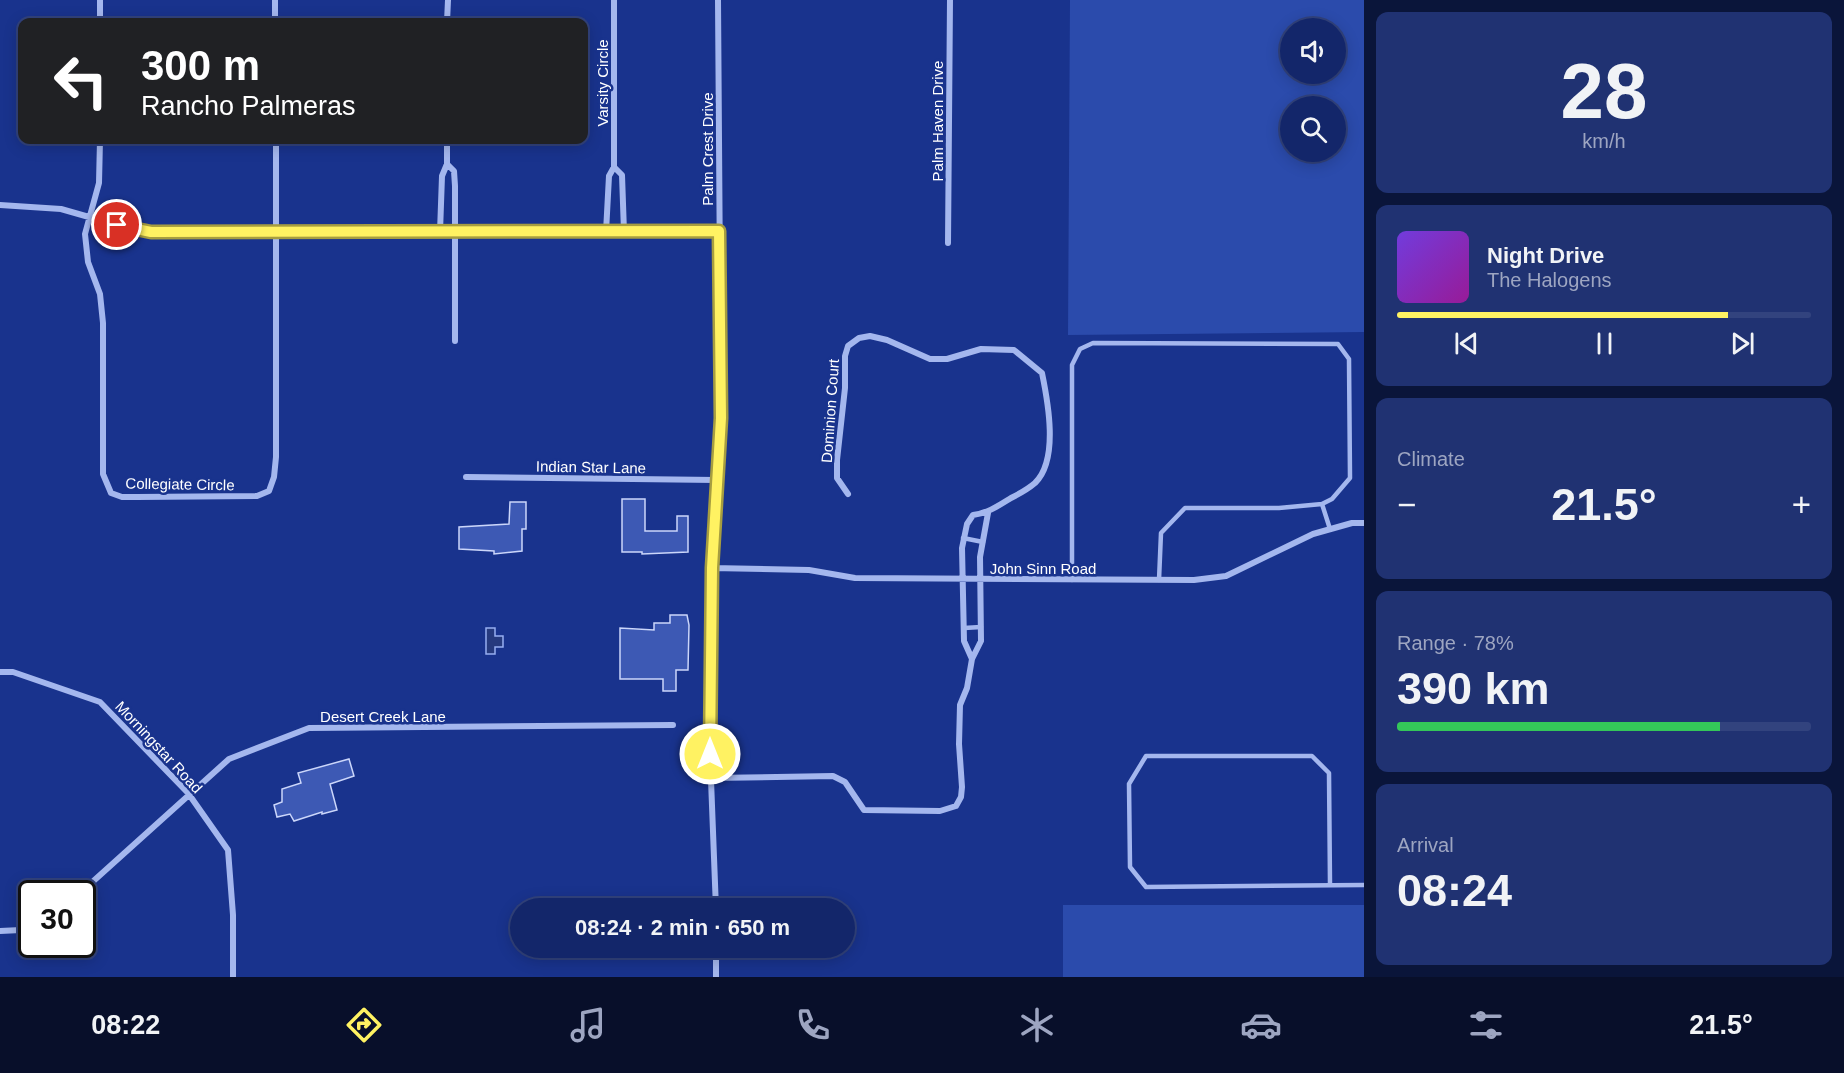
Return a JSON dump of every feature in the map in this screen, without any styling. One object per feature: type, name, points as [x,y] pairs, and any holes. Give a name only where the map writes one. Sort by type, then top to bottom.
[{"type":"street","points":[[100,0],[100,18]]},
{"type":"street","points":[[275,0],[275,18]]},
{"type":"street","points":[[447,18],[448,0]]},
{"type":"street","name":"Varsity Circle","points":[[606,232],[609,176],[614,167],[614,0]]},
{"type":"street","name":"Palm Crest Drive","points":[[716,898],[711,778],[712,568],[721,418],[718,0]]},
{"type":"street","name":"Palm Haven Drive","points":[[948,243],[950,0]]},
{"type":"street","points":[[88,217],[99,183],[100,144]]},
{"type":"street","points":[[276,144],[276,231]]},
{"type":"street","points":[[440,232],[442,176],[447,164],[447,144]]},
{"type":"street","points":[[447,164],[454,171],[455,192],[455,341]]},
{"type":"street","name":"Varsity Circle","points":[[614,167],[622,175],[624,232]]},
{"type":"street","points":[[441,192],[455,192]]},
{"type":"street","points":[[609,192],[622,192]]},
{"type":"street","points":[[0,205],[61,209],[151,232],[719,231]]},
{"type":"street","name":"Collegiate Circle","points":[[88,217],[85,234],[88,262],[100,294],[103,323],[103,474],[111,493],[122,497],[256,496],[269,491],[274,477],[276,457],[276,231]]},
{"type":"street","name":"Dominion Court","points":[[848,494],[837,478],[848,346],[859,338],[870,336],[887,340],[930,359],[947,359],[981,349],[1014,350],[1042,373],[1047,395],[1049,442],[1045,465],[1036,482],[988,513],[973,516],[963,538]]},
{"type":"street","name":"Indian Star Lane","points":[[466,477],[716,480]]},
{"type":"street","points":[[711,778],[833,776],[845,782],[864,810],[940,811],[956,806],[961,797],[962,787],[959,744],[960,705],[967,688],[972,659],[981,641],[980,558],[988,513]]},
{"type":"street","name":"John Sinn Road","points":[[712,568],[809,570],[855,578],[1194,580],[1226,576],[1313,534],[1352,523],[1364,523]]},
{"type":"street","points":[[963,538],[964,641],[972,659]]},
{"type":"street","name":"Morningstar Road","points":[[0,672],[13,672],[100,702],[188,793],[228,850],[233,977]]},
{"type":"street","name":"Desert Creek Lane","points":[[94,880],[188,793],[229,759],[309,728],[673,725]]},
{"type":"street","points":[[0,932],[18,930]]},
{"type":"street","points":[[716,958],[716,977]]},
{"type":"lane","points":[[1072,580],[1072,365],[1080,350],[1092,344],[1338,344],[1348,359],[1350,478],[1332,499],[1322,504],[1279,508],[1185,508],[1161,533],[1159,580]]},
{"type":"lane","points":[[1322,504],[1330,529]]},
{"type":"lane","points":[[963,538],[983,542]]},
{"type":"lane","points":[[964,628],[981,627]]},
{"type":"lane","points":[[1330,885],[1329,773],[1312,756],[1146,756],[1128,784],[1130,867],[1146,887],[1364,885]]},
{"type":"shaded area","points":[[1070,0],[1364,0],[1364,332],[1068,335]]},
{"type":"shaded area","points":[[486,628],[495,628],[495,636],[503,636],[503,647],[495,647],[495,654],[486,654]]},
{"type":"shaded area","points":[[1063,905],[1364,905],[1364,977],[1063,977]]},
{"type":"building","points":[[622,499],[645,499],[645,531],[677,531],[677,516],[688,516],[688,552],[642,554],[642,552],[622,552]]},
{"type":"building","points":[[510,502],[526,502],[526,529],[522,529],[522,551],[494,554],[494,551],[459,549],[459,527],[509,524]]},
{"type":"building","points":[[670,615],[687,615],[689,625],[688,670],[676,670],[676,691],[663,691],[663,679],[620,679],[620,628],[654,630],[654,623],[670,623]]},
{"type":"building","points":[[349,759],[354,776],[330,784],[337,810],[294,821],[290,814],[277,817],[274,805],[282,802],[282,789],[301,783],[298,773]]},
{"type":"route","points":[[117,225],[151,232],[719,231],[721,418],[717,448],[712,568],[710,754]]}]
